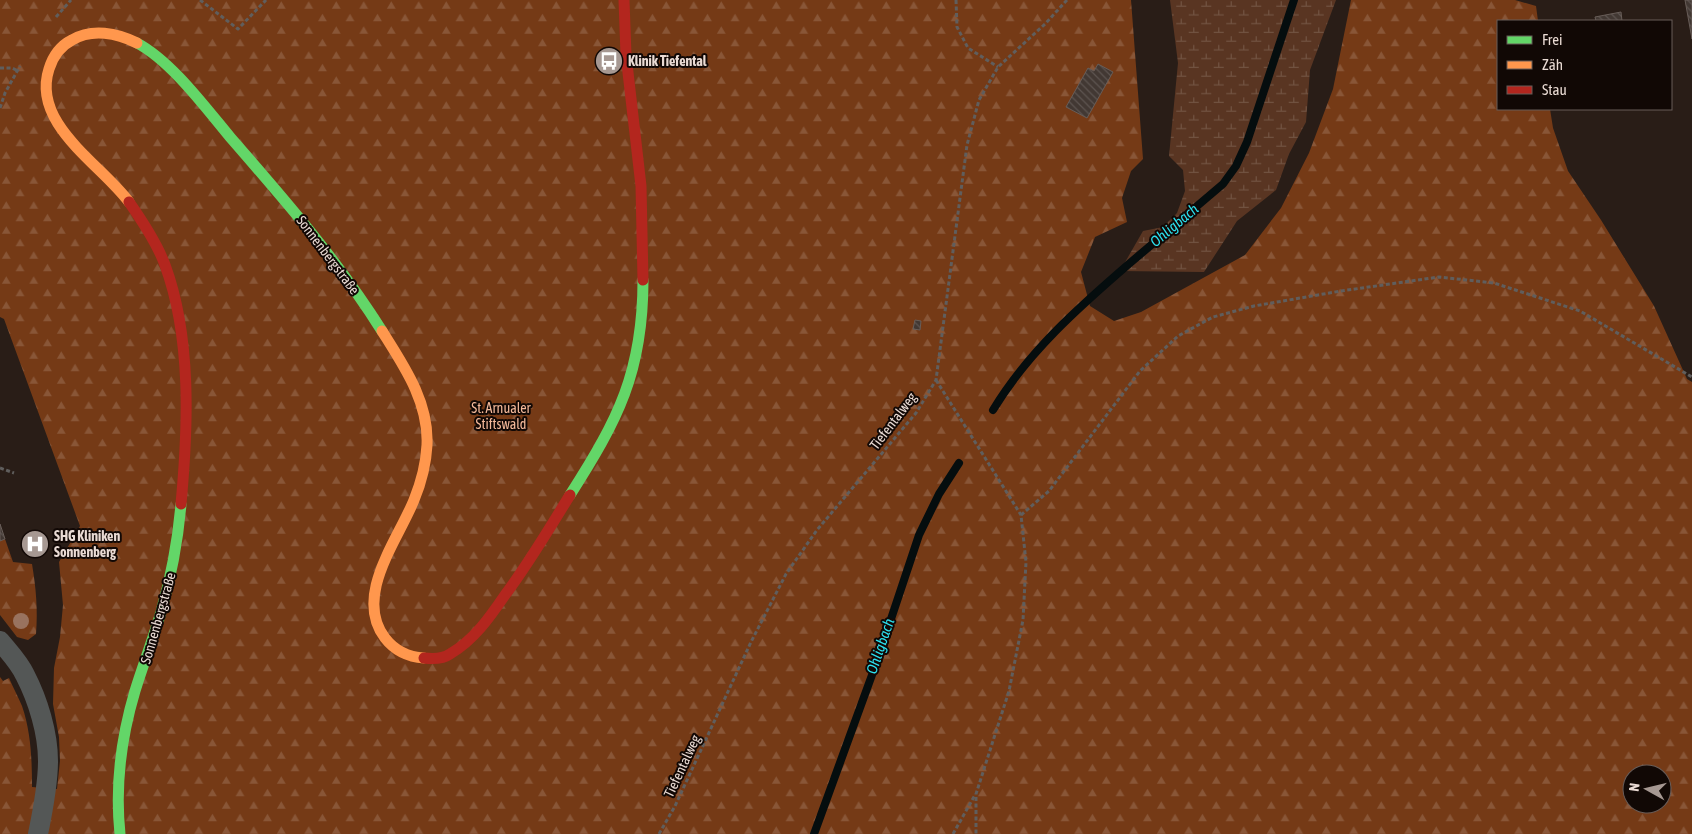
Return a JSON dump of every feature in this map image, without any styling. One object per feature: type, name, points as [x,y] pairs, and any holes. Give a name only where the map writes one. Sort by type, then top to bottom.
[{"type":"street","name":"Sonnenbergstraße","points":[[120,834],[117,793],[126,723],[164,601],[175,554],[180,517],[186,441],[183,349],[174,290],[156,242],[119,189],[58,127],[48,98],[46,75],[52,57],[65,42],[87,32],[108,33],[132,39],[155,56],[187,88],[286,200],[371,311],[413,382],[423,405],[427,431],[426,460],[418,491],[384,564],[373,597],[375,620],[385,639],[403,654],[423,658],[446,657],[465,644],[486,624],[538,548],[604,440],[624,398],[635,363],[642,322],[644,290],[643,222],[638,155],[625,53],[624,0]]},
{"type":"street","points":[[0,640],[26,675],[40,713],[45,736],[48,760],[46,788],[38,834]]},
{"type":"path","points":[[200,0],[238,29],[266,0]]},
{"type":"path","points":[[956,0],[957,27],[968,48],[998,68]]},
{"type":"path","name":"Tiefentalweg","points":[[659,834],[675,806],[751,642],[786,574],[817,530],[916,414],[936,380],[967,145],[979,100],[998,68],[1045,24],[1067,0]]},
{"type":"path","points":[[0,68],[12,68]]},
{"type":"path","points":[[0,108],[5,93],[15,76]]},
{"type":"path","points":[[1021,515],[1049,491],[1140,371],[1178,336],[1213,317],[1254,306],[1439,277],[1494,283],[1580,311],[1692,378]]},
{"type":"path","points":[[936,380],[1021,515],[1026,562],[1023,620],[1009,691],[976,794],[953,834]]},
{"type":"path","points":[[0,468],[14,473]]},
{"type":"path","points":[[976,794],[976,834]]},
{"type":"green space","name":"St. Arnualer Stiftswald","points":[[0,0],[1131,0],[1143,159],[1131,171],[1122,198],[1127,222],[1095,237],[1081,272],[1090,306],[1114,321],[1141,312],[1245,255],[1281,208],[1309,153],[1333,89],[1351,0],[1515,0],[1536,6],[1538,20],[1497,20],[1497,110],[1550,110],[1553,128],[1568,171],[1601,220],[1654,306],[1687,379],[1692,382],[1692,834],[0,834],[0,677],[3,681],[9,678],[25,716],[30,746],[32,787],[57,789],[60,761],[59,737],[53,704],[54,668],[60,637],[63,605],[59,562],[80,526],[4,319],[0,317]]},
{"type":"green space","points":[[1170,0],[1336,0],[1310,70],[1306,122],[1289,154],[1276,190],[1237,221],[1204,272],[1120,271],[1143,231],[1163,227],[1177,213],[1185,191],[1183,170],[1169,156],[1178,63]]},
{"type":"green space","points":[[5,539],[13,562],[32,564],[35,582],[37,625],[36,634],[28,640],[17,637],[0,615],[0,541]]},
{"type":"building","points":[[1685,0],[1692,0],[1692,39]]},
{"type":"building","points":[[1621,12],[1622,20],[1596,20],[1595,17]]},
{"type":"building","points":[[1098,64],[1113,72],[1087,118],[1066,107],[1088,68],[1094,71]]},
{"type":"building","points":[[915,320],[921,321],[920,330],[913,329]]},
{"type":"building","points":[[0,524],[5,539],[0,541]]},
{"type":"waterway","name":"Ohligbach","points":[[993,410],[1022,369],[1073,314],[1223,184],[1236,166],[1247,142],[1294,0]]},
{"type":"waterway","name":"Ohligbach","points":[[814,834],[876,664],[919,535],[939,494],[959,463]]},
{"type":"traffic: fast","points":[[137,43],[162,61],[199,99],[329,255],[382,331]]},
{"type":"traffic: fast","points":[[570,495],[602,443],[633,369],[642,313],[643,280]]},
{"type":"traffic: fast","points":[[120,834],[118,798],[120,762],[126,726],[168,585],[176,545],[181,504]]},
{"type":"traffic: slow","points":[[129,202],[72,142],[59,125],[50,108],[46,89],[49,69],[53,60],[61,48],[68,42],[80,36],[104,33],[113,34],[137,43]]},
{"type":"traffic: slow","points":[[382,331],[406,371],[419,399],[427,429],[427,445],[419,487],[407,516],[389,550],[376,586],[374,604],[376,622],[389,643],[402,652],[424,658]]},
{"type":"traffic: jam","points":[[624,0],[626,55],[641,186],[643,280]]},
{"type":"traffic: jam","points":[[129,202],[162,257],[174,293],[180,322],[186,383],[185,445],[181,504]]},
{"type":"traffic: jam","points":[[424,658],[447,656],[467,642],[481,628],[539,546],[570,495]]},
{"type":"place","name":"Klinik Tiefental","points":[[609,61]]},
{"type":"place","name":"SHG Kliniken Sonnenberg","points":[[35,544]]}]
